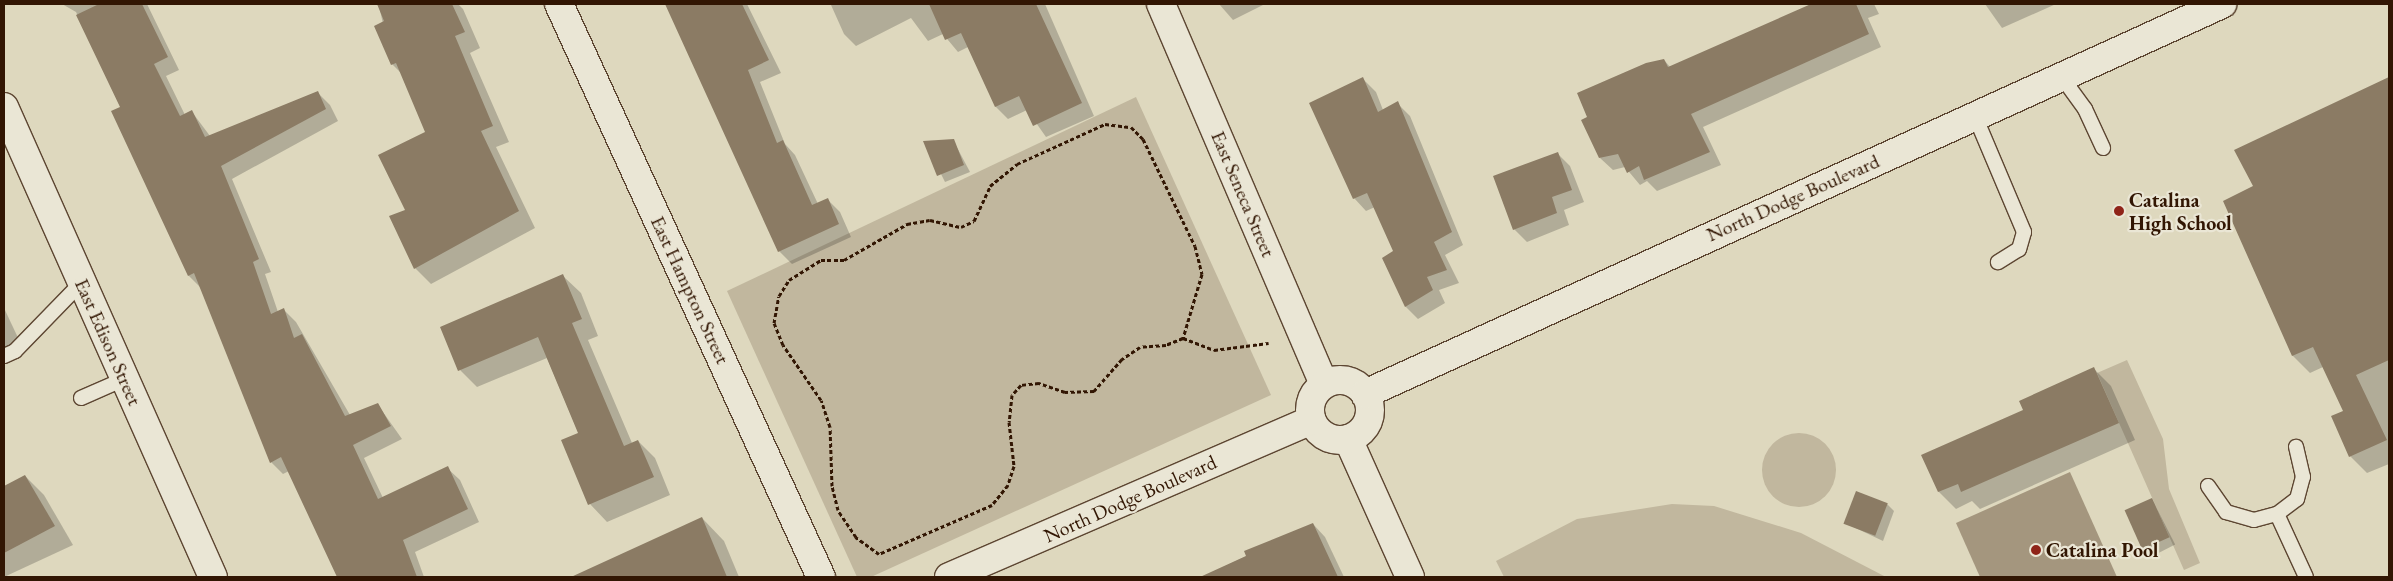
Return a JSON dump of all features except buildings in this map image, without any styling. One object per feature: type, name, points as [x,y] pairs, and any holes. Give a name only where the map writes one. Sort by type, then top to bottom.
[{"type":"street","name":"East Hampton Street","points":[[558,4],[821,577]]},
{"type":"street","name":"East Seneca Street","points":[[1161,4],[1324,384]]},
{"type":"street","name":"North Dodge Boulevard","points":[[1365,394],[2222,4]]},
{"type":"street","name":"East Edison Street","points":[[4,107],[213,577]]},
{"type":"street","points":[[1348,380],[1365,394],[1368,420],[1348,439],[1329,438],[1311,420],[1309,405],[1324,384],[1348,380]]},
{"type":"street","name":"North Dodge Boulevard","points":[[949,577],[1311,420]]},
{"type":"street","points":[[1348,439],[1410,577]]},
{"type":"lane","points":[[2061,76],[2085,109],[2102,148]]},
{"type":"lane","points":[[1975,116],[2024,232],[2019,249],[1998,262]]},
{"type":"lane","points":[[4,356],[15,350],[82,282]]},
{"type":"lane","points":[[81,398],[124,379]]},
{"type":"lane","points":[[2208,486],[2226,512],[2254,520],[2277,514],[2297,499],[2303,477],[2296,447]]},
{"type":"lane","points":[[2277,514],[2306,577]]},
{"type":"path","points":[[1183,338],[1202,274],[1195,246],[1143,139],[1131,127],[1104,124],[1017,164],[990,186],[974,221],[961,226],[930,220],[907,224],[844,260],[821,260],[789,280],[779,296],[774,324],[827,418],[832,486],[838,510],[856,537],[879,554],[992,505],[1008,485],[1014,466],[1009,422],[1012,395],[1021,385],[1039,383],[1065,392],[1094,391],[1122,359],[1140,347],[1166,345],[1183,338],[1214,350],[1239,350],[1303,334]]},
{"type":"shaded area","points":[[1136,97],[1271,395],[871,577],[857,577],[727,291]]},
{"type":"shaded area","points":[[2127,360],[2163,439],[2169,489],[2200,563],[2184,570],[2097,373]]},
{"type":"shaded area","points":[[1792,433],[1806,433],[1820,439],[1830,449],[1836,463],[1836,477],[1830,491],[1820,501],[1806,507],[1792,507],[1778,501],[1768,491],[1762,477],[1762,463],[1768,449],[1778,439]]},
{"type":"shaded area","name":"Catalina Pool","points":[[2070,472],[2117,577],[1980,577],[1956,523]]},
{"type":"shaded area","points":[[1672,504],[1714,506],[1801,533],[1886,577],[1504,577],[1496,561],[1577,519]]},
{"type":"place","name":"Catalina High School","points":[[2119,211]]},
{"type":"place","name":"Catalina Pool","points":[[2036,550]]}]
